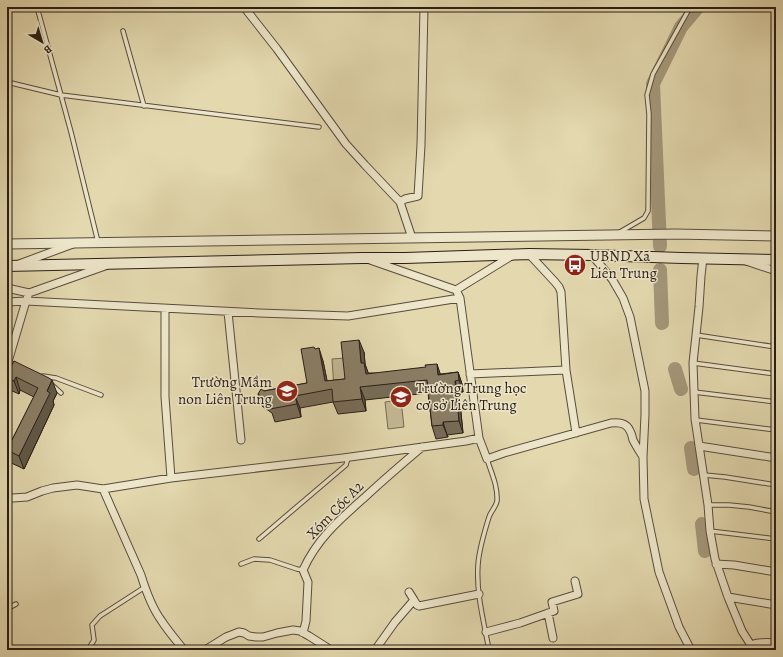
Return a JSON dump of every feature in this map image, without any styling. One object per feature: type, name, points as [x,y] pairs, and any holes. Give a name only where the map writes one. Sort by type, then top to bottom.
[{"type":"main road","points":[[10,266],[529,254],[776,260]]},
{"type":"street","points":[[244,7],[277,49],[346,144],[400,202],[412,238]]},
{"type":"street","points":[[400,202],[405,199],[418,196],[421,145],[424,7]]},
{"type":"street","points":[[8,242],[98,243],[675,234],[776,236]]},
{"type":"street","points":[[10,266],[77,243]]},
{"type":"street","points":[[529,254],[555,282],[561,292],[566,370],[576,433]]},
{"type":"street","points":[[456,290],[514,255]]},
{"type":"street","points":[[592,255],[612,279],[623,298],[630,317],[645,391],[643,457],[644,499],[659,572],[679,627],[691,650]]},
{"type":"street","points":[[362,258],[456,290],[460,298],[479,438],[487,459],[615,422],[626,425],[630,430],[632,438],[643,457]]},
{"type":"street","points":[[703,258],[700,307],[693,363],[694,420],[716,564],[742,631],[752,648],[756,643],[776,643]]},
{"type":"street","points":[[739,259],[776,271]]},
{"type":"street","points":[[7,288],[29,293],[111,264]]},
{"type":"street","points":[[9,366],[29,293]]},
{"type":"street","points":[[7,302],[26,301],[228,312],[348,316],[460,298]]},
{"type":"street","points":[[165,309],[165,396],[171,478]]},
{"type":"street","points":[[228,312],[242,440]]},
{"type":"street","points":[[470,374],[566,370]]},
{"type":"street","points":[[7,497],[27,497],[53,488],[77,485],[103,489],[171,478],[348,458],[479,438]]},
{"type":"street","points":[[699,446],[776,458]]},
{"type":"street","name":"Xóm Cốc A2","points":[[303,570],[322,538],[336,523],[395,469],[422,447]]},
{"type":"street","points":[[103,489],[160,619],[184,650]]},
{"type":"street","points":[[716,564],[734,565],[776,572]]},
{"type":"street","points":[[303,570],[308,582],[306,621],[303,633]]},
{"type":"street","points":[[486,632],[520,623],[554,611],[552,602],[578,594],[575,581]]},
{"type":"street","points":[[409,592],[419,606],[479,594]]},
{"type":"street","points":[[728,597],[776,604]]},
{"type":"street","points":[[375,650],[395,622],[414,600]]},
{"type":"street","points":[[548,613],[553,638]]},
{"type":"street","points":[[204,650],[226,637],[239,632],[256,638],[293,630],[303,633],[331,650]]},
{"type":"lane","points":[[37,7],[71,132],[98,243]]},
{"type":"lane","points":[[615,235],[644,218],[648,211],[649,114],[647,95],[653,74],[691,7]]},
{"type":"lane","points":[[123,31],[144,106]]},
{"type":"lane","points":[[7,82],[60,95],[319,127]]},
{"type":"lane","points":[[696,335],[776,347]]},
{"type":"lane","points":[[693,363],[776,374]]},
{"type":"lane","points":[[61,393],[40,376],[56,378],[101,394]]},
{"type":"lane","points":[[693,392],[776,402]]},
{"type":"lane","points":[[694,420],[776,430]]},
{"type":"lane","points":[[259,539],[346,465],[348,458]]},
{"type":"lane","points":[[487,459],[496,490],[497,502],[490,514],[483,537],[478,564],[478,586],[489,650]]},
{"type":"lane","points":[[703,475],[776,485]]},
{"type":"lane","points":[[708,505],[749,507],[776,512]]},
{"type":"lane","points":[[710,531],[776,539]]},
{"type":"lane","points":[[241,564],[254,559],[270,560],[303,570]]},
{"type":"lane","points":[[88,650],[94,640],[92,624],[100,616],[145,586]]},
{"type":"lane","points":[[7,609],[16,604]]},
{"type":"shaded area","points":[[345,358],[348,387],[334,388],[332,359]]},
{"type":"shaded area","points":[[401,400],[404,427],[388,429],[385,402]]},
{"type":"building","points":[[359,340],[361,363],[364,363],[366,374],[426,367],[425,365],[437,364],[438,375],[458,372],[459,380],[455,381],[459,421],[443,422],[443,425],[432,426],[427,380],[360,387],[362,399],[333,402],[332,389],[295,396],[297,404],[270,409],[269,402],[258,394],[261,389],[264,391],[307,383],[301,349],[314,347],[315,349],[319,348],[325,381],[345,379],[341,342]]},
{"type":"building","points":[[14,361],[52,380],[47,391],[50,393],[19,456],[7,450],[7,438],[12,440],[38,388],[16,377],[14,381],[7,378],[7,374]]},
{"type":"waterway","points":[[660,246],[653,84],[681,27],[698,7]]},
{"type":"waterway","points":[[660,270],[662,323]]},
{"type":"waterway","points":[[675,369],[681,389]]},
{"type":"waterway","points":[[691,448],[694,469]]},
{"type":"waterway","points":[[702,524],[705,551]]},
{"type":"place","name":"UBND Xã Liên Trung","points":[[575,265]]},
{"type":"place","name":"Trường Mầm non Liên Trung","points":[[287,391]]},
{"type":"place","name":"Trường Trung học cơ sở Liên Trung","points":[[401,397]]}]
